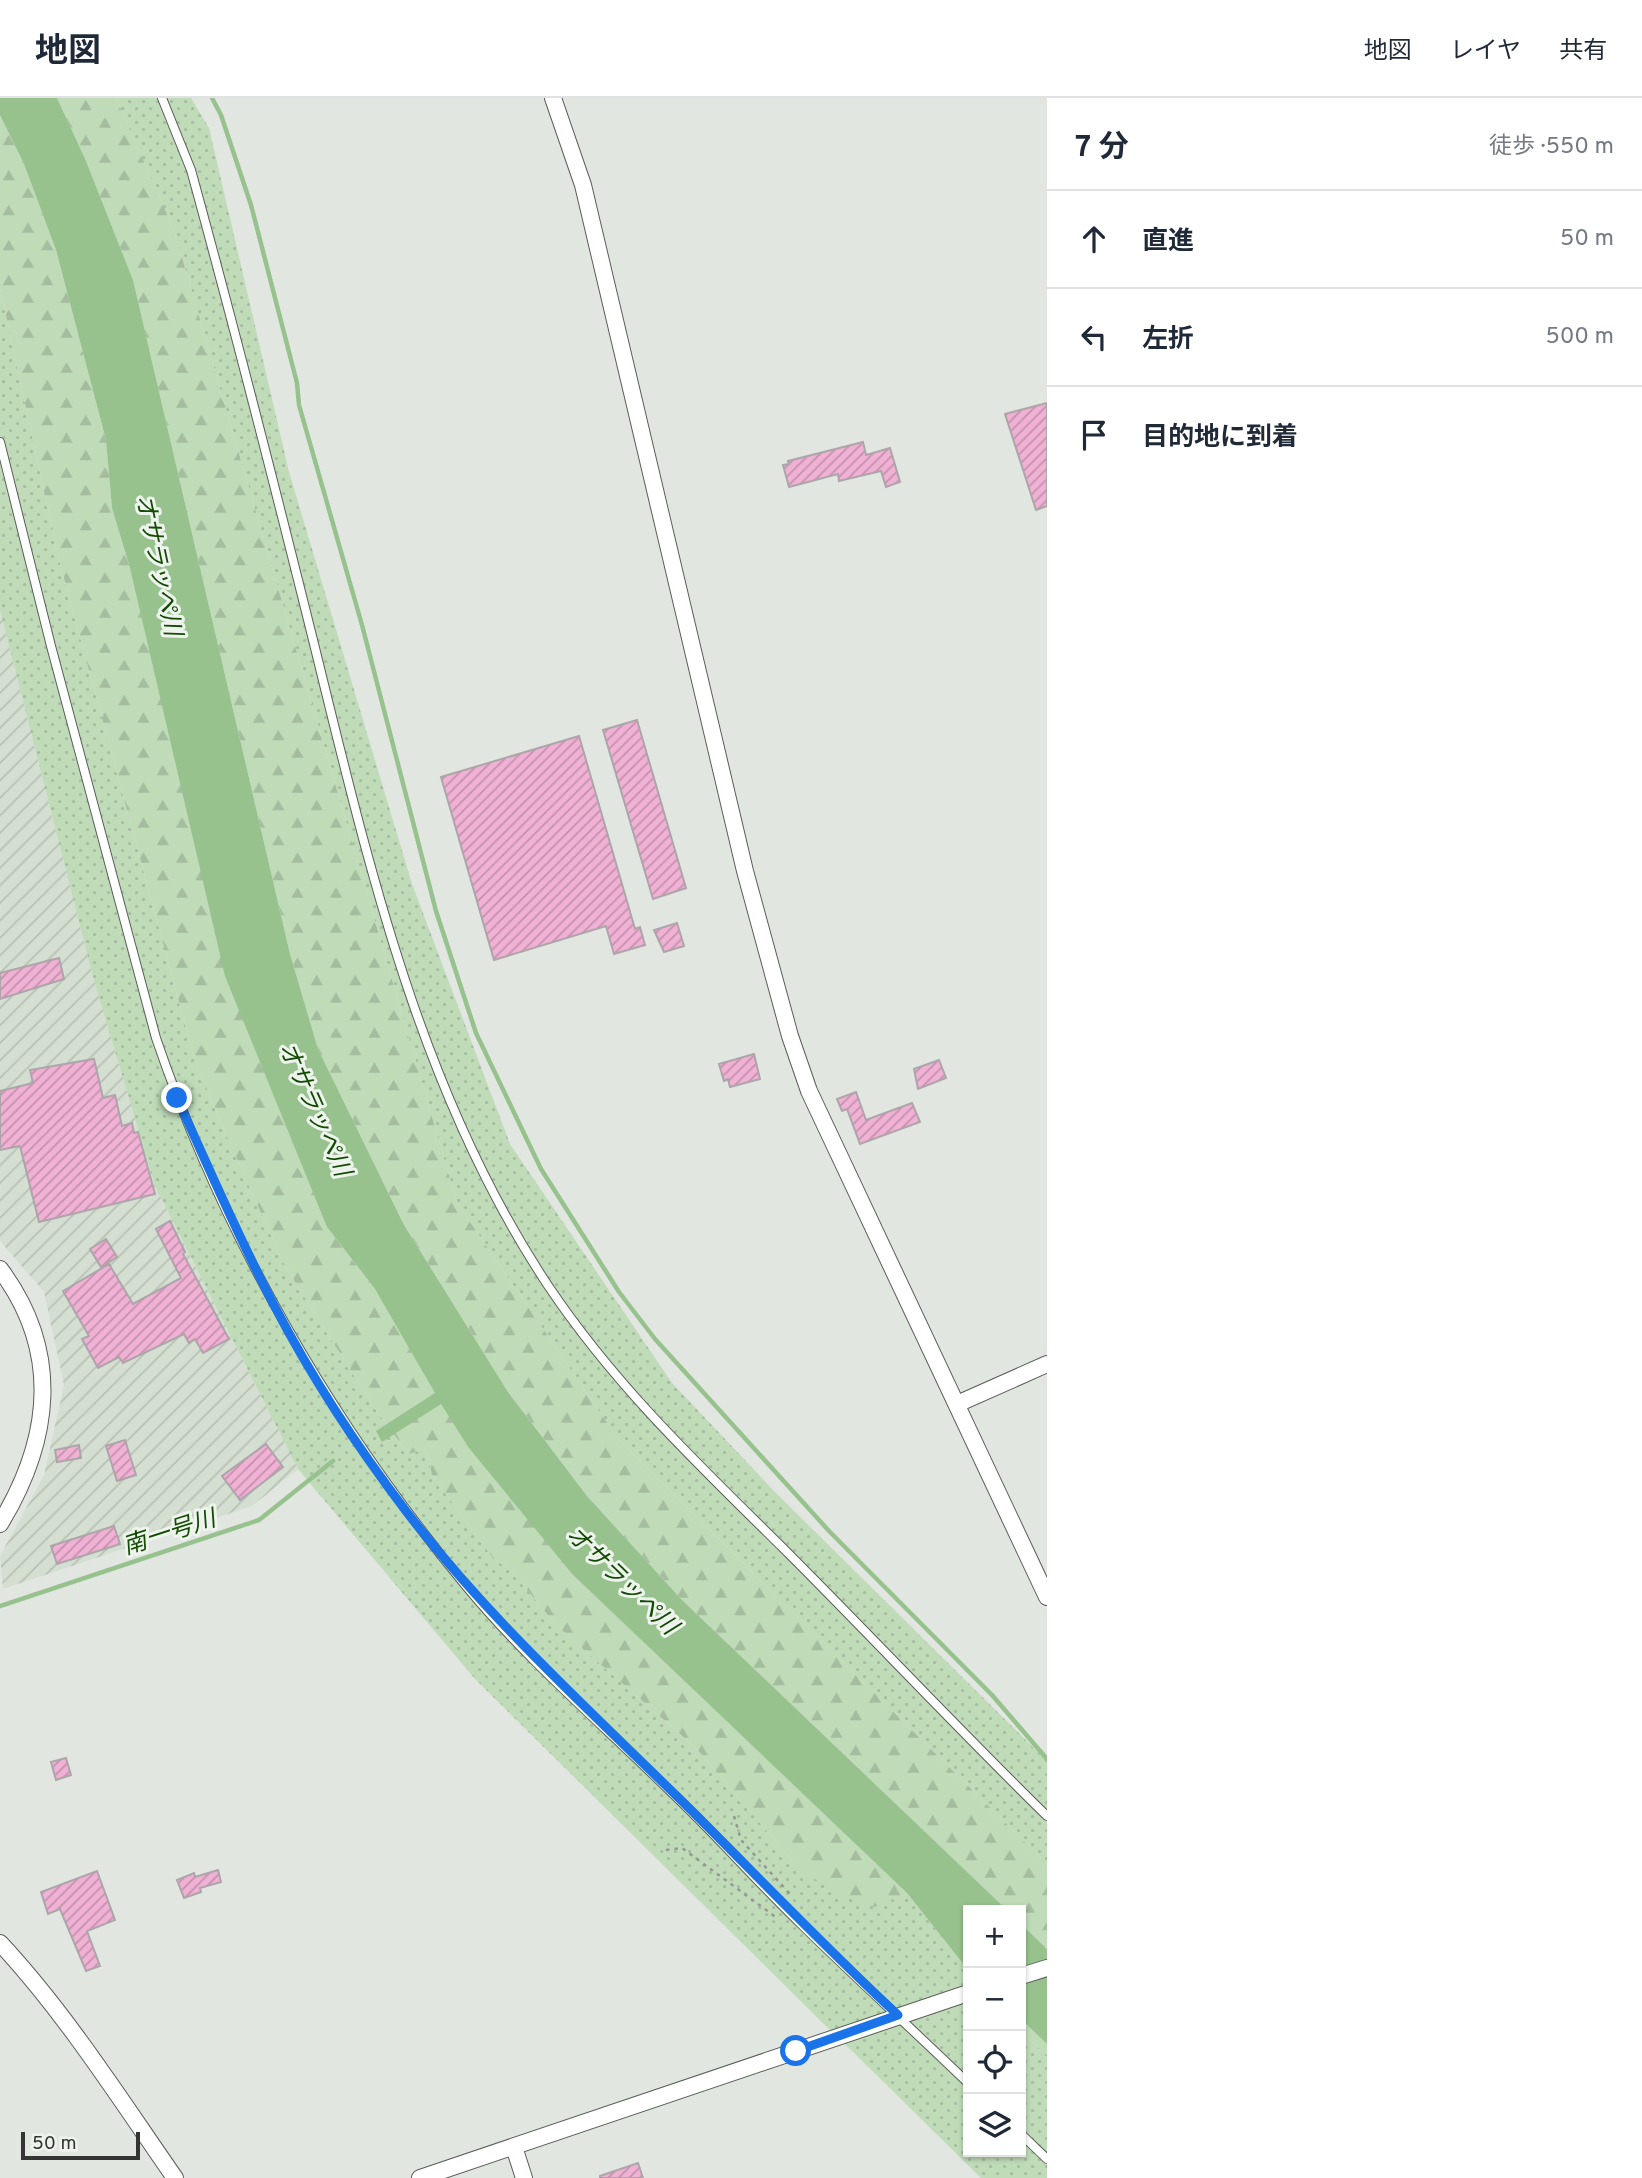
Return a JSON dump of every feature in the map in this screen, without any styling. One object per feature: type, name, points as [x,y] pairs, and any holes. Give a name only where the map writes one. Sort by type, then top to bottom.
[{"type":"street","points":[[553,98],[583,185],[742,858],[790,1036],[814,1101],[1047,1597]]},
{"type":"street","points":[[0,1269],[20,1300],[34,1337],[43,1399],[30,1466],[0,1524]]},
{"type":"street","points":[[957,1404],[1047,1364]]},
{"type":"street","points":[[0,1943],[22,1966],[94,2062],[175,2178]]},
{"type":"street","points":[[1026,1974],[1047,1968]]},
{"type":"street","points":[[420,2178],[963,1995]]},
{"type":"street","points":[[514,2147],[524,2178]]},
{"type":"lane","points":[[162,98],[191,170],[364,845],[399,967],[445,1087],[484,1172],[547,1284],[613,1375],[694,1463],[793,1558],[1047,1816]]},
{"type":"lane","points":[[0,442],[51,646],[156,1038],[177,1098],[275,1307],[317,1380],[390,1488],[468,1589],[801,1924],[900,2015],[963,2078]]},
{"type":"lane","points":[[1026,2139],[1047,2159]]},
{"type":"shaded area","points":[[0,610],[93,977],[155,1186],[298,1469],[252,1506],[3,1589],[0,1556],[44,1475],[64,1385],[44,1292],[0,1241]]},
{"type":"green space","points":[[57,98],[116,98],[174,230],[457,1203],[619,1440],[1047,1864],[1047,1949],[1026,1929],[1026,1905],[1002,1905],[683,1601],[587,1496],[508,1392],[404,1225],[318,1049],[290,954],[133,280],[86,161]]},
{"type":"green space","points":[[116,98],[191,98],[209,128],[289,472],[412,884],[510,1144],[672,1383],[775,1492],[1047,1761],[1047,1864],[619,1440],[457,1203],[174,230]]},
{"type":"green space","points":[[0,115],[24,164],[56,250],[106,440],[112,508],[327,1227],[375,1289],[573,1575],[907,1893],[874,1907],[842,1896],[800,1870],[696,1748],[557,1626],[512,1572],[493,1558],[432,1475],[426,1448],[409,1454],[377,1412],[283,1263],[197,1068],[59,560],[0,288]]},
{"type":"green space","points":[[0,288],[59,560],[197,1068],[283,1263],[377,1412],[409,1454],[426,1448],[432,1475],[493,1558],[512,1572],[557,1626],[696,1748],[800,1870],[874,1906],[907,1893],[963,1964],[963,1985],[832,2032],[475,1679],[298,1469],[155,1186],[93,977],[0,610]]},
{"type":"green space","points":[[963,2002],[963,2157],[1026,2157],[1026,2036],[1047,2055],[1047,2178],[981,2178],[843,2042]]},
{"type":"green space","points":[[1026,2024],[1047,2044],[1047,2055],[1026,2036]]},
{"type":"water","name":"オサラッペ川","points":[[0,98],[57,98],[86,161],[133,280],[290,954],[318,1049],[404,1225],[508,1392],[587,1496],[683,1601],[1002,1905],[963,1905],[963,1964],[907,1893],[573,1575],[469,1448],[441,1404],[382,1442],[376,1431],[435,1393],[375,1289],[327,1227],[225,976],[130,568],[112,508],[106,440],[56,250],[24,164],[0,115]]},
{"type":"water","points":[[1026,1929],[1047,1949],[1047,2044],[1026,2024]]},
{"type":"building","points":[[1047,403],[1047,506],[1036,510],[1005,414]]},
{"type":"building","points":[[863,442],[866,455],[890,448],[900,482],[886,487],[881,471],[839,481],[838,474],[789,487],[783,465],[789,464],[788,461]]},
{"type":"building","points":[[637,720],[686,888],[653,899],[603,730]]},
{"type":"building","points":[[579,736],[635,929],[640,927],[645,945],[614,954],[606,926],[494,960],[441,777]]},
{"type":"building","points":[[677,923],[684,946],[664,952],[654,930]]},
{"type":"building","points":[[59,958],[64,979],[0,999],[0,973]]},
{"type":"building","points":[[754,1054],[760,1079],[730,1087],[728,1079],[724,1081],[719,1064]]},
{"type":"building","points":[[94,1059],[103,1098],[115,1095],[122,1126],[132,1123],[134,1133],[138,1132],[155,1194],[39,1222],[20,1146],[0,1150],[0,1091],[33,1083],[30,1070]]},
{"type":"building","points":[[939,1060],[946,1078],[918,1089],[914,1069]]},
{"type":"building","points":[[856,1092],[866,1120],[912,1103],[920,1122],[860,1144],[847,1109],[842,1111],[837,1099]]},
{"type":"building","points":[[170,1221],[185,1252],[183,1254],[229,1339],[203,1353],[195,1339],[189,1343],[184,1334],[123,1363],[119,1357],[98,1368],[82,1339],[89,1336],[63,1291],[109,1264],[133,1304],[181,1278],[156,1229]]},
{"type":"building","points":[[106,1239],[117,1257],[101,1267],[90,1249]]},
{"type":"building","points":[[125,1440],[136,1475],[117,1481],[106,1446]]},
{"type":"building","points":[[266,1444],[283,1467],[240,1500],[222,1476]]},
{"type":"building","points":[[79,1445],[81,1458],[57,1462],[55,1450]]},
{"type":"building","points":[[114,1526],[120,1544],[57,1564],[51,1546]]},
{"type":"building","points":[[66,1758],[71,1775],[56,1780],[51,1762]]},
{"type":"building","points":[[218,1870],[221,1882],[200,1888],[201,1892],[184,1898],[177,1880],[194,1873],[195,1877]]},
{"type":"building","points":[[97,1871],[115,1920],[87,1931],[100,1966],[86,1971],[60,1909],[48,1914],[41,1892]]},
{"type":"building","points":[[638,2163],[643,2178],[600,2178],[600,2176]]},
{"type":"waterway","points":[[212,98],[221,115],[251,205],[297,383],[299,405],[362,625],[436,911],[476,1033],[541,1169],[619,1292],[655,1339],[829,1531],[992,1695],[1047,1759]]},
{"type":"waterway","name":"南一号川","points":[[0,1606],[259,1520],[333,1461]]},
{"type":"route","points":[[177,1098],[275,1307],[317,1380],[405,1509],[468,1589],[533,1658],[697,1817],[801,1924],[898,2015],[796,2051]]}]
